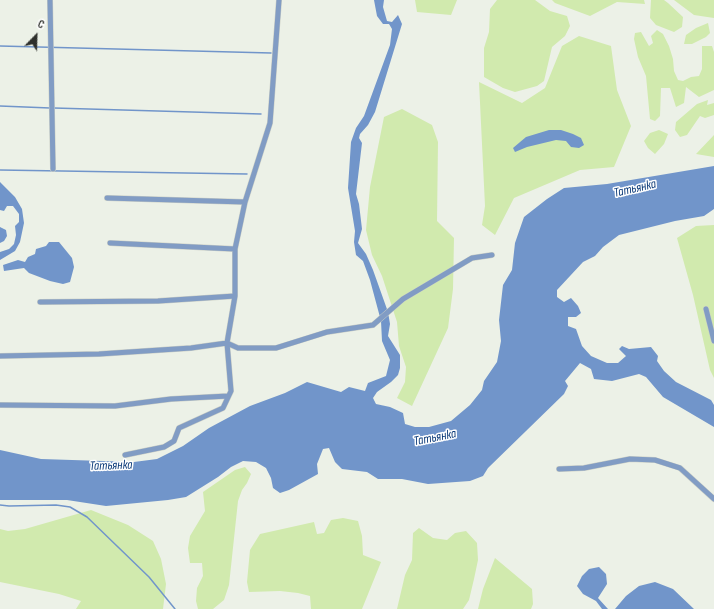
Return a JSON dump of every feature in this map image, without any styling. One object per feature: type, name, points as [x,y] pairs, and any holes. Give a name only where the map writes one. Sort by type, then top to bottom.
[{"type":"street","points":[[50,0],[53,169]]},
{"type":"street","points":[[125,455],[164,447],[174,441],[179,428],[223,408],[231,391],[227,343],[235,296],[235,249],[245,202],[270,123],[278,0]]},
{"type":"street","points":[[107,198],[245,202]]},
{"type":"street","points":[[110,243],[235,249]]},
{"type":"street","points":[[0,356],[98,354],[191,348],[227,343],[238,348],[276,348],[327,332],[373,325],[403,299],[472,258],[492,255]]},
{"type":"street","points":[[40,302],[158,301],[235,296]]},
{"type":"street","points":[[706,309],[714,341]]},
{"type":"street","points":[[0,405],[115,406],[171,399],[228,396]]},
{"type":"street","points":[[559,469],[584,468],[630,459],[655,460],[680,468],[714,499]]},
{"type":"green space","points":[[415,0],[457,0],[451,15],[417,12]]},
{"type":"green space","points":[[497,0],[535,0],[550,11],[567,16],[570,26],[565,36],[552,47],[544,81],[537,86],[515,92],[503,88],[484,77],[484,48],[489,32],[490,9]]},
{"type":"green space","points":[[552,0],[644,0],[645,4],[617,2],[590,16],[555,3]]},
{"type":"green space","points":[[651,0],[664,0],[668,3],[683,17],[682,27],[674,32],[656,25],[650,18]]},
{"type":"green space","points":[[674,0],[714,0],[714,18],[694,15]]},
{"type":"green space","points":[[708,23],[710,33],[706,37],[692,44],[684,44],[686,35],[696,28]]},
{"type":"green space","points":[[657,30],[663,34],[669,46],[673,59],[674,71],[678,80],[683,81],[691,77],[699,76],[702,69],[702,46],[712,46],[714,52],[714,90],[699,97],[686,87],[684,103],[676,107],[670,88],[661,88],[660,116],[655,121],[650,119],[646,76],[638,57],[634,39],[635,33],[641,32],[649,46],[653,43],[651,36]]},
{"type":"green space","points":[[579,36],[611,46],[617,90],[631,126],[614,167],[580,170],[514,198],[495,235],[482,225],[485,206],[479,82],[522,103],[545,88],[562,46]]},
{"type":"green space","points":[[708,100],[707,105],[714,103],[714,115],[705,118],[700,116],[687,135],[680,137],[675,130],[676,122],[697,104]]},
{"type":"green space","points":[[402,109],[432,125],[438,142],[437,221],[454,238],[453,289],[448,328],[412,406],[397,398],[405,382],[406,367],[399,346],[397,322],[382,276],[372,255],[366,230],[370,187],[384,117]]},
{"type":"green space","points":[[659,130],[668,134],[664,144],[655,154],[648,148],[644,141],[650,133]]},
{"type":"green space","points":[[714,135],[714,157],[696,154]]},
{"type":"green space","points":[[714,225],[714,378],[710,370],[693,295],[677,238],[696,226]]},
{"type":"green space","points":[[245,467],[251,474],[238,501],[229,585],[224,600],[213,609],[198,609],[196,601],[197,588],[203,576],[202,563],[190,563],[188,548],[190,536],[205,511],[203,492],[235,470]]},
{"type":"green space","points":[[91,510],[128,525],[153,541],[161,559],[166,584],[163,609],[76,609],[81,601],[59,594],[0,582],[0,529],[8,531],[25,529]]},
{"type":"green space","points":[[343,518],[358,521],[362,536],[363,555],[381,562],[362,609],[311,609],[310,596],[280,591],[249,592],[247,582],[250,550],[260,534],[314,522],[317,534],[324,533],[331,520]]},
{"type":"green space","points":[[419,528],[433,538],[447,540],[455,533],[466,531],[477,543],[478,560],[474,579],[469,600],[463,609],[397,609],[405,575],[412,560],[413,533]]},
{"type":"green space","points":[[495,558],[532,589],[533,604],[531,609],[478,609],[483,589]]},
{"type":"water","name":"Татьянка","points":[[374,0],[384,0],[383,7],[387,21],[392,22],[398,15],[402,24],[375,112],[368,125],[360,134],[359,138],[362,143],[356,194],[359,204],[362,229],[358,243],[366,254],[373,270],[388,312],[390,324],[388,336],[400,355],[400,368],[398,375],[377,392],[373,398],[376,404],[390,407],[403,413],[405,424],[415,427],[429,427],[451,421],[470,405],[482,390],[484,381],[497,362],[501,341],[499,320],[503,285],[512,270],[515,243],[524,217],[547,199],[564,188],[607,184],[714,166],[714,209],[704,216],[675,221],[619,235],[603,247],[595,256],[583,262],[557,290],[557,297],[564,302],[571,298],[578,306],[581,313],[576,317],[568,317],[568,326],[576,329],[582,346],[591,356],[607,363],[618,363],[626,356],[619,349],[622,346],[629,349],[651,347],[658,356],[657,361],[664,371],[676,382],[711,400],[714,405],[714,427],[663,397],[646,377],[639,374],[612,381],[594,379],[591,369],[580,363],[565,381],[568,386],[564,394],[488,468],[483,476],[470,481],[428,484],[402,479],[378,479],[367,472],[342,469],[335,462],[329,448],[323,449],[317,464],[318,474],[289,490],[280,493],[273,488],[271,478],[266,468],[256,462],[243,461],[231,467],[186,497],[168,500],[106,506],[67,500],[0,500],[0,450],[41,459],[134,462],[157,459],[183,446],[209,428],[250,406],[285,393],[307,382],[341,392],[349,387],[365,391],[368,383],[386,376],[390,360],[382,341],[381,321],[370,280],[363,261],[356,255],[354,242],[355,231],[348,188],[351,142],[356,128],[364,116],[390,45],[392,29],[389,24],[383,24],[377,16]]},
{"type":"water","points":[[549,130],[561,130],[573,134],[581,138],[584,145],[579,148],[571,147],[566,141],[556,140],[527,147],[515,152],[513,148],[526,137]]},
{"type":"water","points":[[0,182],[15,197],[22,209],[24,223],[20,242],[15,251],[0,260],[0,252],[9,249],[14,244],[16,235],[15,226],[19,222],[19,214],[13,206],[7,206],[4,211],[0,210]]},
{"type":"water","points":[[0,227],[6,230],[7,236],[4,241],[0,243]]},
{"type":"water","points":[[49,242],[59,242],[72,258],[74,267],[70,282],[63,284],[50,281],[29,273],[24,268],[4,271],[3,265],[18,260],[25,262],[28,257],[35,254],[36,249],[46,246]]},
{"type":"water","points":[[599,567],[606,574],[607,584],[598,598],[608,609],[602,609],[596,601],[583,594],[577,586],[582,576],[589,569]]},
{"type":"water","points":[[655,582],[673,589],[694,609],[615,609],[626,596],[639,586]]},
{"type":"waterway","points":[[0,46],[271,53]]},
{"type":"waterway","points":[[0,106],[50,108]]},
{"type":"waterway","points":[[54,108],[261,114]]},
{"type":"waterway","points":[[0,170],[247,174]]},
{"type":"waterway","points":[[0,505],[56,505],[70,507],[87,517],[149,577],[175,609]]}]
